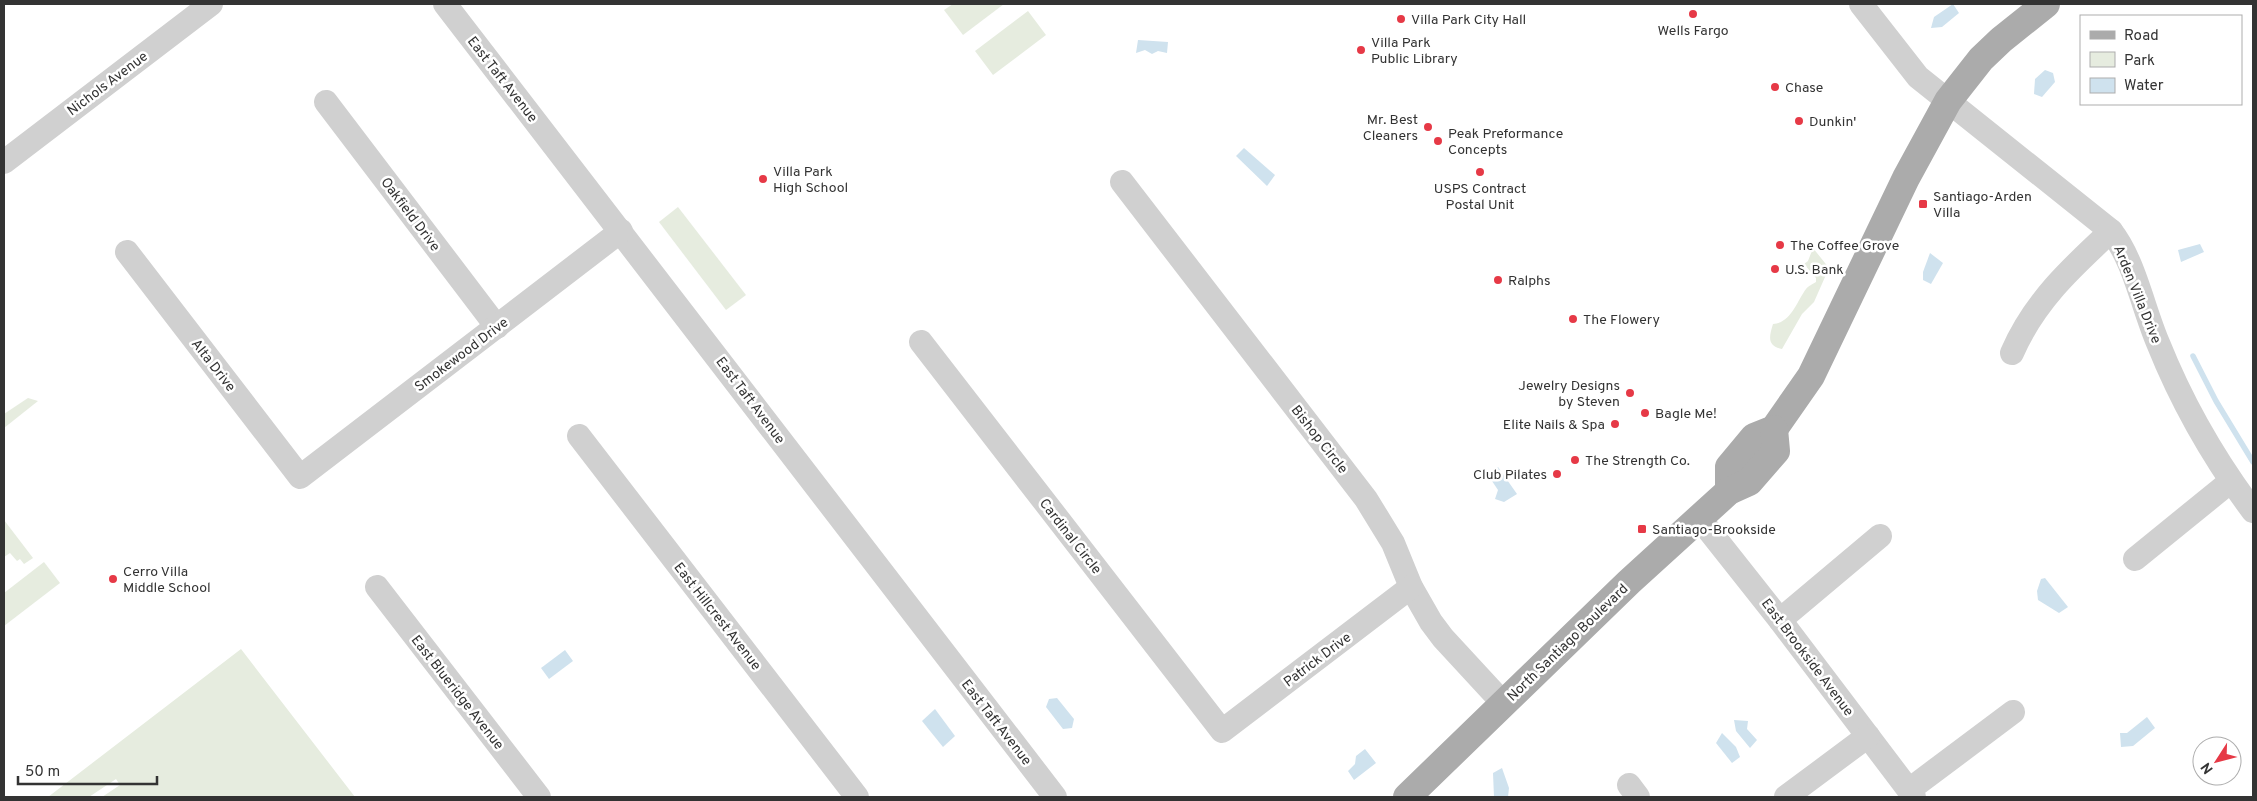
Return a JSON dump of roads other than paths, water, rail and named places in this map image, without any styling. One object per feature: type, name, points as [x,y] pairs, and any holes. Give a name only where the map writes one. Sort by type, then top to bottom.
[{"type":"main road","name":"North Santiago Boulevard","points":[[1407,797],[1629,582],[1700,520],[1729,491],[1749,482],[1776,451],[1774,429],[1811,376],[1906,178],[1948,101],[1982,58],[2001,40],[2046,4]]},
{"type":"street","name":"Nichols Avenue","points":[[4,162],[211,4]]},
{"type":"street","name":"East Taft Avenue","points":[[445,4],[1055,797]]},
{"type":"street","name":"Arden Villa Drive","points":[[1861,4],[1918,77],[2111,231],[2122,250],[2158,344],[2179,391],[2211,450],[2253,511]]},
{"type":"street","name":"Oakfield Drive","points":[[326,102],[497,327]]},
{"type":"street","name":"Bishop Circle","points":[[1122,182],[1366,499],[1393,543],[1420,605],[1443,638],[1503,704]]},
{"type":"street","name":"Smokewood Drive","points":[[300,477],[621,231]]},
{"type":"street","points":[[2012,353],[2025,326],[2051,288],[2111,231]]},
{"type":"street","name":"Alta Drive","points":[[128,252],[300,477]]},
{"type":"street","name":"Cardinal Circle","points":[[921,342],[1222,731]]},
{"type":"street","name":"East Hillcrest Avenue","points":[[579,436],[857,797]]},
{"type":"street","points":[[2135,559],[2231,481]]},
{"type":"street","name":"East Brookside Avenue","points":[[1700,520],[1780,620],[1912,794]]},
{"type":"street","points":[[1780,620],[1880,536]]},
{"type":"street","name":"East Blueridge Avenue","points":[[377,587],[538,797]]},
{"type":"street","name":"Patrick Drive","points":[[1222,731],[1411,587]]},
{"type":"street","points":[[1912,794],[2014,712]]},
{"type":"street","points":[[1786,797],[1868,736]]},
{"type":"water","points":[[1953,4],[1959,13],[1942,27],[1931,28],[1934,17]]},
{"type":"water","points":[[1138,40],[1168,42],[1167,53],[1158,51],[1152,54],[1145,50],[1136,53]]},
{"type":"water","points":[[2045,70],[2053,73],[2055,82],[2042,97],[2034,94],[2035,79]]},
{"type":"water","points":[[1244,148],[1275,175],[1267,186],[1236,156]]},
{"type":"water","points":[[2200,244],[2204,252],[2181,262],[2178,250]]},
{"type":"water","points":[[1930,253],[1943,263],[1931,284],[1923,280],[1923,272]]},
{"type":"water","points":[[1498,467],[1517,494],[1504,502],[1495,499],[1498,490],[1488,475]]},
{"type":"water","points":[[2045,578],[2068,607],[2059,613],[2038,600],[2037,591],[2041,579]]},
{"type":"water","points":[[565,650],[573,661],[549,679],[541,668]]},
{"type":"water","points":[[1057,698],[1074,719],[1072,728],[1063,729],[1046,707],[1049,699]]},
{"type":"water","points":[[935,709],[955,736],[943,747],[922,721]]},
{"type":"water","points":[[2147,717],[2155,728],[2133,746],[2121,747],[2120,733],[2127,733]]},
{"type":"water","points":[[1734,720],[1748,721],[1747,729],[1757,740],[1750,748],[1736,731]]},
{"type":"water","points":[[1722,733],[1736,747],[1740,757],[1732,763],[1716,743]]},
{"type":"water","points":[[1365,749],[1376,763],[1354,780],[1348,771],[1355,764],[1356,756]]},
{"type":"water","points":[[1502,768],[1509,788],[1508,797],[1494,797],[1493,773]]},
{"type":"waterway","points":[[2193,356],[2216,401],[2253,462]]},
{"type":"place","name":"Wells Fargo","points":[[1693,14]]},
{"type":"place","name":"Villa Park City Hall","points":[[1401,19]]},
{"type":"place","name":"Villa Park Public Library","points":[[1361,50]]},
{"type":"place","name":"Chase","points":[[1775,87]]},
{"type":"place","name":"Dunkin'","points":[[1799,121]]},
{"type":"place","name":"Mr. Best Cleaners","points":[[1428,127]]},
{"type":"place","name":"Peak Preformance Concepts","points":[[1438,141]]},
{"type":"place","name":"USPS Contract Postal Unit","points":[[1480,172]]},
{"type":"place","name":"Villa Park High School","points":[[763,179]]},
{"type":"place","name":"Santiago-Arden Villa","points":[[1923,204]]},
{"type":"place","name":"The Coffee Grove","points":[[1780,245]]},
{"type":"place","name":"U.S. Bank","points":[[1775,269]]},
{"type":"place","name":"Ralphs","points":[[1498,280]]},
{"type":"place","name":"The Flowery","points":[[1573,319]]},
{"type":"place","name":"Jewelry Designs by Steven","points":[[1630,393]]},
{"type":"place","name":"Bagle Me!","points":[[1645,413]]},
{"type":"place","name":"Elite Nails & Spa","points":[[1615,424]]},
{"type":"place","name":"The Strength Co.","points":[[1575,460]]},
{"type":"place","name":"Club Pilates","points":[[1557,474]]},
{"type":"place","name":"Santiago-Brookside","points":[[1642,529]]},
{"type":"place","name":"Cerro Villa Middle School","points":[[113,579]]}]
